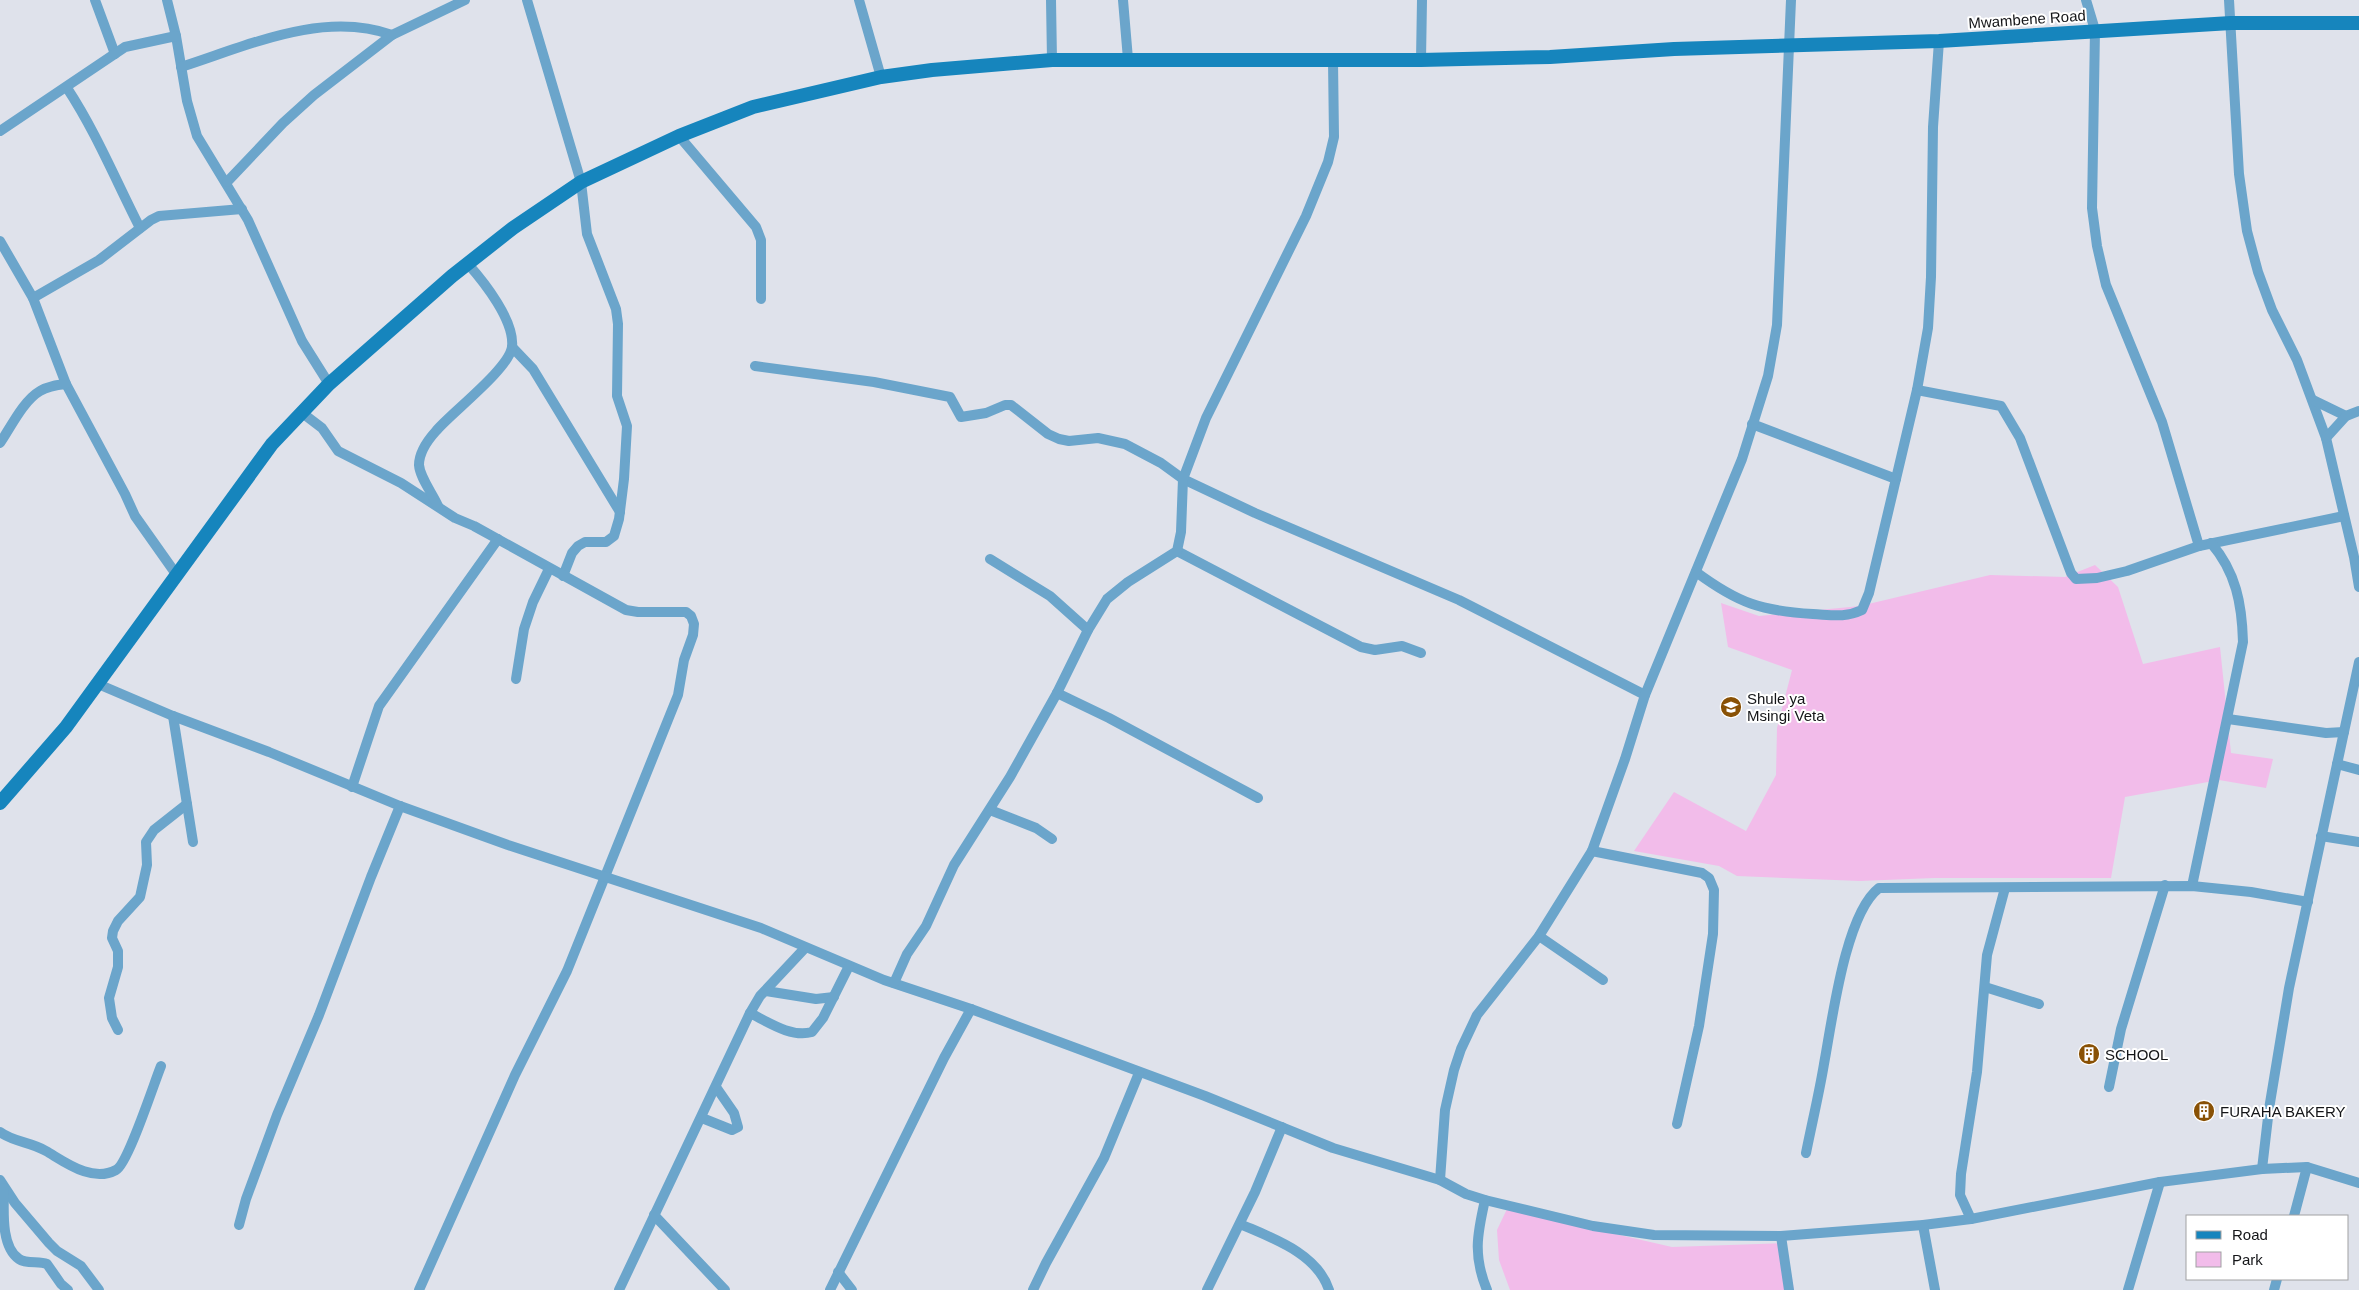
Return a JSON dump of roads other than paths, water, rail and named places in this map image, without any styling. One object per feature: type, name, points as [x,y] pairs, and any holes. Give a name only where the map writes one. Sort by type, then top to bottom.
[{"type":"street","points":[[95,0],[115,54]]},
{"type":"street","points":[[167,0],[176,36],[186,101],[197,136],[242,209],[302,341],[329,384]]},
{"type":"street","points":[[227,182],[283,123],[314,95],[392,35],[465,0]]},
{"type":"street","points":[[526,0],[582,182],[587,234],[616,309],[618,324],[616,385],[619,408],[627,426],[618,528],[611,540],[585,542],[578,546],[572,554],[563,576]]},
{"type":"street","points":[[859,0],[881,78]]},
{"type":"street","points":[[1052,0],[1052,60]]},
{"type":"street","points":[[1124,0],[1128,59]]},
{"type":"street","points":[[1421,60],[1422,0]]},
{"type":"street","points":[[1440,1180],[1445,1110],[1461,1049],[1485,1004],[1539,936],[1592,851],[1625,759],[1645,695],[1742,459],[1768,376],[1777,326],[1791,0]]},
{"type":"street","points":[[2086,0],[2095,30],[2092,208],[2097,246],[2106,285],[2162,422],[2199,546]]},
{"type":"street","points":[[2229,0],[2238,165],[2247,231],[2258,272],[2272,310],[2297,360],[2326,438],[2359,586]]},
{"type":"street","name":"Mwambene Road","points":[[0,803],[66,727],[272,444],[329,384],[468,264],[513,228],[582,182],[679,136],[753,107],[881,78],[932,70],[1052,60],[1421,60],[1788,45],[1939,41],[2231,23],[2359,23]]},
{"type":"street","points":[[181,67],[294,31],[353,26],[379,30],[392,35]]},
{"type":"street","points":[[0,130],[67,88],[115,54],[136,44],[176,36]]},
{"type":"street","points":[[1696,572],[1728,594],[1752,606],[1774,611],[1848,616],[1862,610],[1869,593],[1917,390],[1928,328],[1933,127],[1939,41]]},
{"type":"street","points":[[894,983],[907,954],[926,926],[954,865],[990,810],[1057,693],[1088,630],[1107,599],[1128,582],[1177,551],[1181,532],[1183,479],[1206,418],[1306,216],[1328,162],[1334,137],[1333,61]]},
{"type":"street","points":[[67,88],[84,113],[111,172],[140,228]]},
{"type":"street","points":[[679,136],[756,227],[761,240],[761,299]]},
{"type":"street","points":[[34,298],[99,260],[140,228],[160,216],[242,209]]},
{"type":"street","points":[[0,241],[34,298],[66,384],[125,494],[134,516],[176,574]]},
{"type":"street","points":[[439,507],[419,468],[420,455],[423,448],[440,426],[475,394],[508,357],[512,347],[511,336],[496,300],[468,264]]},
{"type":"street","points":[[512,347],[533,369],[620,512]]},
{"type":"street","points":[[755,366],[874,382],[950,397],[961,417],[986,413],[1011,404],[1048,434],[1059,439],[1107,439],[1144,453],[1183,479],[1255,513],[1459,600],[1645,695]]},
{"type":"street","points":[[0,443],[27,403],[38,391],[50,386],[66,384]]},
{"type":"street","points":[[1917,390],[2001,406],[2020,438],[2071,573],[2076,579],[2097,578],[2127,571],[2211,543],[2344,516]]},
{"type":"street","points":[[2313,400],[2346,416]]},
{"type":"street","points":[[2326,438],[2346,416],[2359,411]]},
{"type":"street","points":[[302,412],[322,428],[338,451],[401,483],[455,518],[498,539],[626,610],[638,612],[686,612],[691,616],[694,624],[693,635],[684,660],[678,695],[606,877],[567,971],[515,1075],[419,1290]]},
{"type":"street","points":[[1752,424],[1896,479]]},
{"type":"street","points":[[352,787],[379,706],[498,539]]},
{"type":"street","points":[[2192,886],[2243,642],[2243,618],[2239,595],[2232,574],[2222,556],[2211,543]]},
{"type":"street","points":[[1177,551],[1361,647],[1375,650],[1402,646],[1420,653]]},
{"type":"street","points":[[990,559],[1050,596],[1088,630]]},
{"type":"street","points":[[516,679],[524,629],[533,602],[549,568]]},
{"type":"street","points":[[2262,1168],[2262,1153],[2277,1054],[2320,836],[2359,662]]},
{"type":"street","points":[[98,684],[173,716],[269,752],[400,806],[761,928],[849,966],[1205,1096],[1333,1148],[1440,1180],[1458,1190],[1485,1200],[1593,1226],[1636,1234],[1700,1237],[1781,1236],[1923,1225],[1971,1219],[2160,1182],[2262,1168],[2307,1167],[2359,1183]]},
{"type":"street","points":[[1057,693],[1118,722],[1258,798]]},
{"type":"street","points":[[173,716],[193,842]]},
{"type":"street","points":[[2228,719],[2326,733],[2344,732]]},
{"type":"street","points":[[2337,764],[2359,770]]},
{"type":"street","points":[[118,1030],[112,1018],[109,998],[118,967],[118,951],[112,938],[114,931],[118,921],[140,896],[146,865],[146,842],[154,830],[187,804]]},
{"type":"street","points":[[240,1225],[246,1199],[277,1116],[319,1015],[400,806]]},
{"type":"street","points":[[990,810],[1036,828],[1052,839]]},
{"type":"street","points":[[2320,836],[2359,842]]},
{"type":"street","points":[[1592,851],[1702,873],[1709,878],[1714,890],[1713,934],[1708,974],[1677,1124]]},
{"type":"street","points":[[2109,1086],[2121,1029],[2165,886]]},
{"type":"street","points":[[1806,1153],[1840,975],[1858,922],[1872,893],[1879,888],[2192,886],[2251,892],[2308,902]]},
{"type":"street","points":[[1971,1219],[1962,1202],[1960,1184],[1976,1072],[1987,955],[2005,888]]},
{"type":"street","points":[[1539,936],[1603,980]]},
{"type":"street","points":[[619,1290],[750,1013],[760,996],[805,948]]},
{"type":"street","points":[[750,1013],[780,1028],[807,1034],[817,1029],[849,966]]},
{"type":"street","points":[[1984,986],[2039,1004]]},
{"type":"street","points":[[766,991],[816,999],[834,997]]},
{"type":"street","points":[[830,1290],[944,1058],[971,1009]]},
{"type":"street","points":[[0,1132],[46,1151],[72,1167],[99,1174],[115,1171],[121,1167],[129,1150],[161,1066]]},
{"type":"street","points":[[1033,1290],[1104,1158],[1139,1073]]},
{"type":"street","points":[[702,1118],[732,1130],[738,1126],[734,1113],[716,1087]]},
{"type":"street","points":[[1207,1290],[1240,1224],[1282,1127]]},
{"type":"street","points":[[2294,1215],[2307,1167]]},
{"type":"street","points":[[2128,1290],[2160,1182]]},
{"type":"street","points":[[2,1184],[4,1230],[13,1252],[19,1259],[24,1261],[47,1264],[61,1284],[68,1290]]},
{"type":"street","points":[[2,1184],[49,1242],[57,1250],[81,1266],[98,1290]]},
{"type":"street","points":[[1485,1200],[1477,1232],[1476,1245],[1480,1268],[1487,1290]]},
{"type":"street","points":[[654,1215],[725,1290]]},
{"type":"street","points":[[1240,1224],[1269,1236],[1309,1260],[1317,1268],[1329,1290]]},
{"type":"street","points":[[1923,1225],[1935,1290]]},
{"type":"street","points":[[1781,1236],[1789,1290]]},
{"type":"street","points":[[838,1272],[852,1290]]},
{"type":"place","name":"Shule ya Msingi Veta","points":[[1731,707]]},
{"type":"place","name":"SCHOOL","points":[[2089,1054]]},
{"type":"place","name":"FURAHA BAKERY","points":[[2204,1111]]}]
